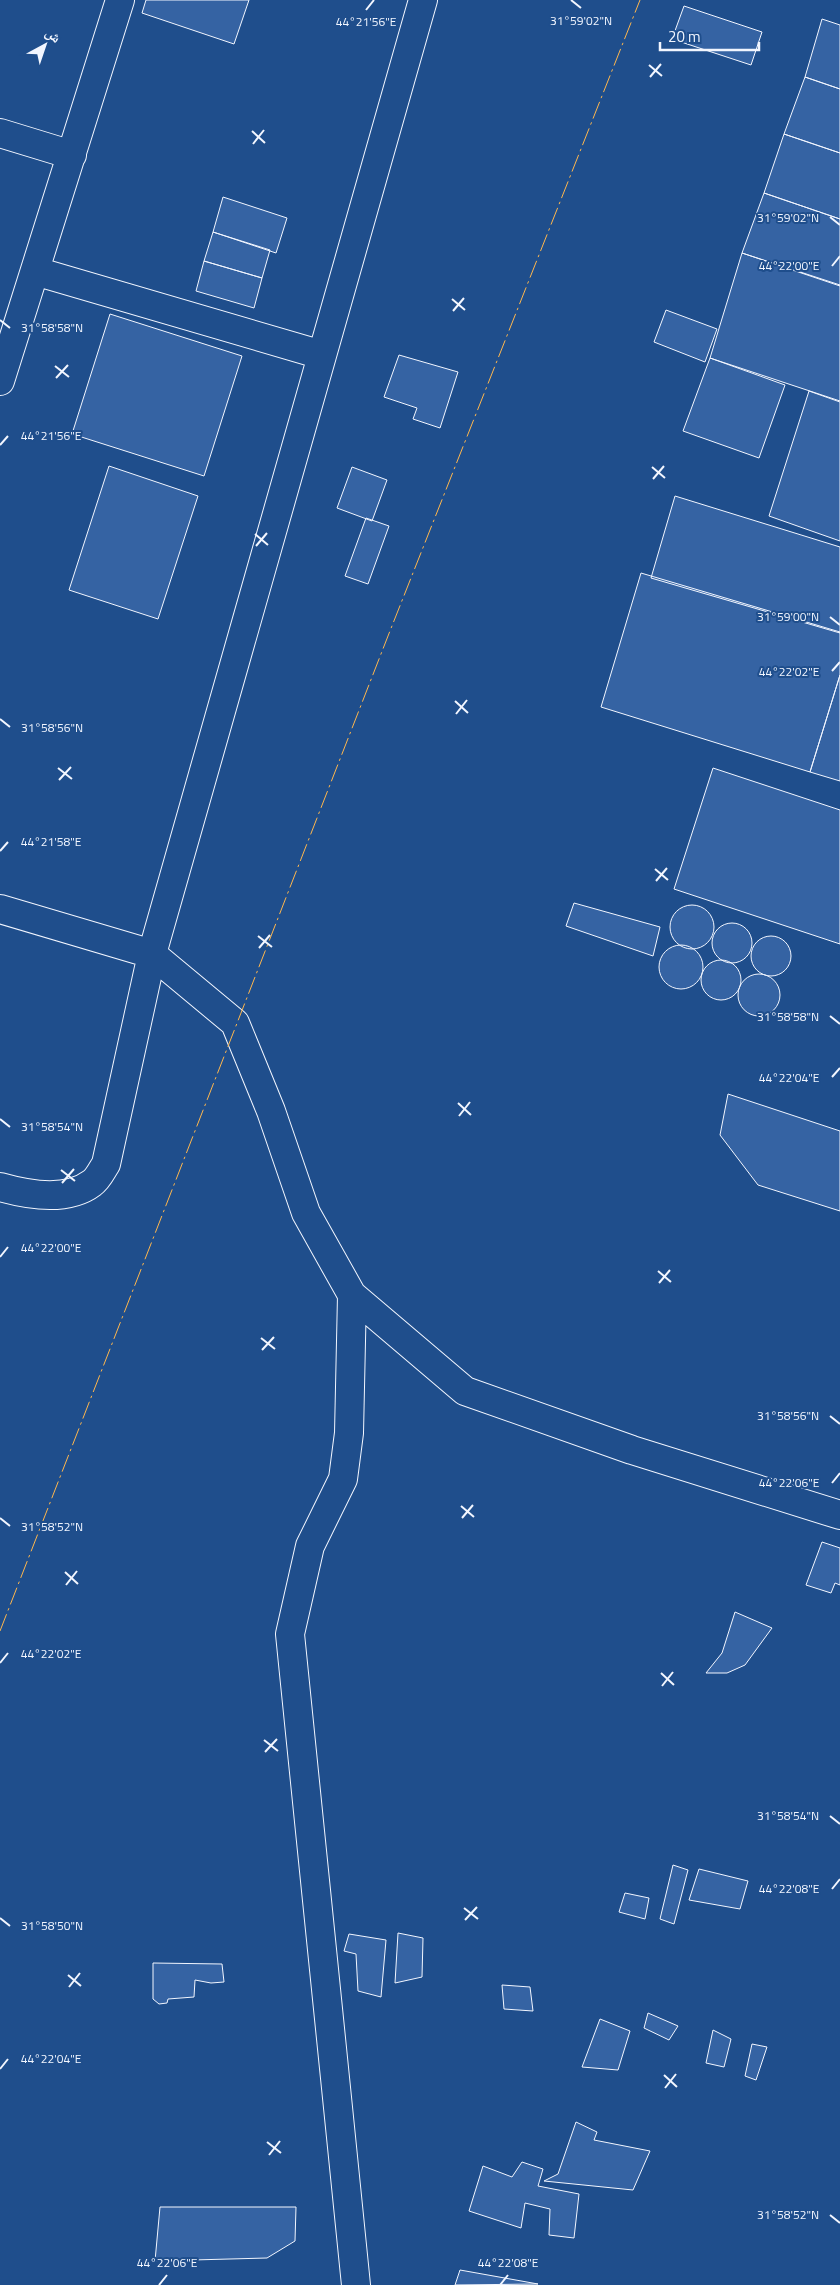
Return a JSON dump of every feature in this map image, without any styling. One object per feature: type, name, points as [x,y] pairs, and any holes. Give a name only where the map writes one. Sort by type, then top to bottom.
[{"type":"street","points":[[0,381],[120,0]]},
{"type":"street","points":[[0,1187],[17,1192],[51,1196],[77,1190],[93,1183],[106,1164],[152,954],[423,0]]},
{"type":"street","points":[[0,133],[72,155]]},
{"type":"street","points":[[34,271],[322,355]]},
{"type":"street","points":[[0,908],[152,954],[236,1023],[271,1110],[306,1213],[352,1295],[464,1391],[632,1450],[840,1515]]},
{"type":"street","points":[[352,1295],[349,1433],[343,1479],[310,1546],[290,1634],[356,2285]]},
{"type":"building","points":[[146,0],[249,0],[234,44],[142,13]]},
{"type":"building","points":[[684,6],[762,32],[751,65],[672,39]]},
{"type":"building","points":[[822,19],[840,25],[840,89],[805,77]]},
{"type":"building","points":[[805,77],[840,89],[840,153],[784,134]]},
{"type":"building","points":[[784,134],[840,153],[840,219],[764,193]]},
{"type":"building","points":[[764,193],[840,219],[840,286],[742,253]]},
{"type":"building","points":[[223,197],[287,218],[276,253],[213,232]]},
{"type":"building","points":[[213,232],[270,250],[262,278],[204,261]]},
{"type":"building","points":[[742,253],[840,285],[840,401],[710,358]]},
{"type":"building","points":[[204,261],[262,278],[254,308],[196,291]]},
{"type":"building","points":[[666,310],[717,329],[705,362],[654,342]]},
{"type":"building","points":[[110,314],[242,356],[204,476],[72,434]]},
{"type":"building","points":[[399,355],[458,372],[440,428],[413,419],[417,408],[384,397]]},
{"type":"building","points":[[710,358],[785,385],[759,458],[683,431]]},
{"type":"building","points":[[809,391],[840,402],[840,541],[769,516]]},
{"type":"building","points":[[109,466],[198,496],[158,619],[69,590]]},
{"type":"building","points":[[352,467],[387,480],[372,521],[337,508]]},
{"type":"building","points":[[675,496],[840,547],[840,633],[651,578]]},
{"type":"building","points":[[366,518],[389,526],[368,584],[345,576]]},
{"type":"building","points":[[641,573],[840,632],[840,675],[810,772],[601,707]]},
{"type":"building","points":[[840,675],[840,781],[810,772]]},
{"type":"building","points":[[713,768],[840,810],[840,944],[674,889]]},
{"type":"building","points":[[574,903],[660,927],[653,956],[566,926]]},
{"type":"building","points":[[688,905],[696,905],[708,911],[714,927],[708,943],[696,949],[688,949],[676,943],[670,931],[670,923],[676,911]]},
{"type":"building","points":[[736,923],[743,926],[749,932],[752,943],[751,951],[743,960],[736,963],[728,963],[721,960],[713,951],[712,939],[715,932],[724,924]]},
{"type":"building","points":[[775,936],[782,939],[788,945],[791,956],[790,964],[782,973],[775,976],[767,976],[760,973],[752,964],[751,952],[754,945],[763,937]]},
{"type":"building","points":[[681,945],[693,949],[699,955],[703,967],[699,979],[693,985],[681,989],[669,985],[663,979],[659,967],[663,955],[669,949]]},
{"type":"building","points":[[725,960],[732,963],[738,969],[741,980],[740,988],[732,997],[725,1000],[717,1000],[710,997],[702,988],[701,976],[704,969],[713,961]]},
{"type":"building","points":[[755,974],[763,974],[774,980],[780,995],[774,1010],[763,1016],[755,1016],[744,1010],[738,999],[738,991],[744,980]]},
{"type":"building","points":[[728,1094],[840,1131],[840,1211],[758,1185],[720,1135]]},
{"type":"building","points":[[822,1542],[840,1548],[840,1585],[835,1583],[831,1593],[806,1585]]},
{"type":"building","points":[[735,1612],[772,1628],[745,1665],[727,1673],[706,1673],[722,1653]]},
{"type":"building","points":[[673,1865],[688,1870],[674,1924],[660,1919]]},
{"type":"building","points":[[699,1869],[748,1881],[740,1909],[689,1900]]},
{"type":"building","points":[[625,1893],[649,1898],[645,1919],[619,1912]]},
{"type":"building","points":[[398,1933],[423,1938],[422,1977],[395,1983]]},
{"type":"building","points":[[349,1934],[386,1940],[381,1997],[358,1991],[356,1954],[344,1951]]},
{"type":"building","points":[[153,1963],[222,1964],[224,1982],[211,1983],[195,1980],[194,1997],[168,1999],[167,2003],[159,2004],[153,1999]]},
{"type":"building","points":[[502,1985],[530,1987],[533,2011],[504,2009]]},
{"type":"building","points":[[648,2013],[678,2026],[669,2040],[644,2028]]},
{"type":"building","points":[[600,2019],[630,2031],[618,2070],[582,2067]]},
{"type":"building","points":[[713,2030],[731,2039],[724,2067],[706,2063]]},
{"type":"building","points":[[752,2044],[767,2047],[756,2080],[745,2076]]},
{"type":"building","points":[[576,2122],[597,2132],[594,2140],[650,2151],[633,2190],[544,2181],[558,2174]]},
{"type":"building","points":[[522,2162],[543,2169],[538,2186],[579,2194],[574,2238],[549,2235],[550,2209],[525,2203],[521,2228],[469,2211],[483,2166],[512,2177]]},
{"type":"building","points":[[160,2207],[296,2207],[295,2241],[267,2258],[155,2261]]},
{"type":"building","points":[[460,2270],[538,2284],[455,2285]]},
{"type":"power","points":[[0,1631],[388,636],[640,0]]}]
